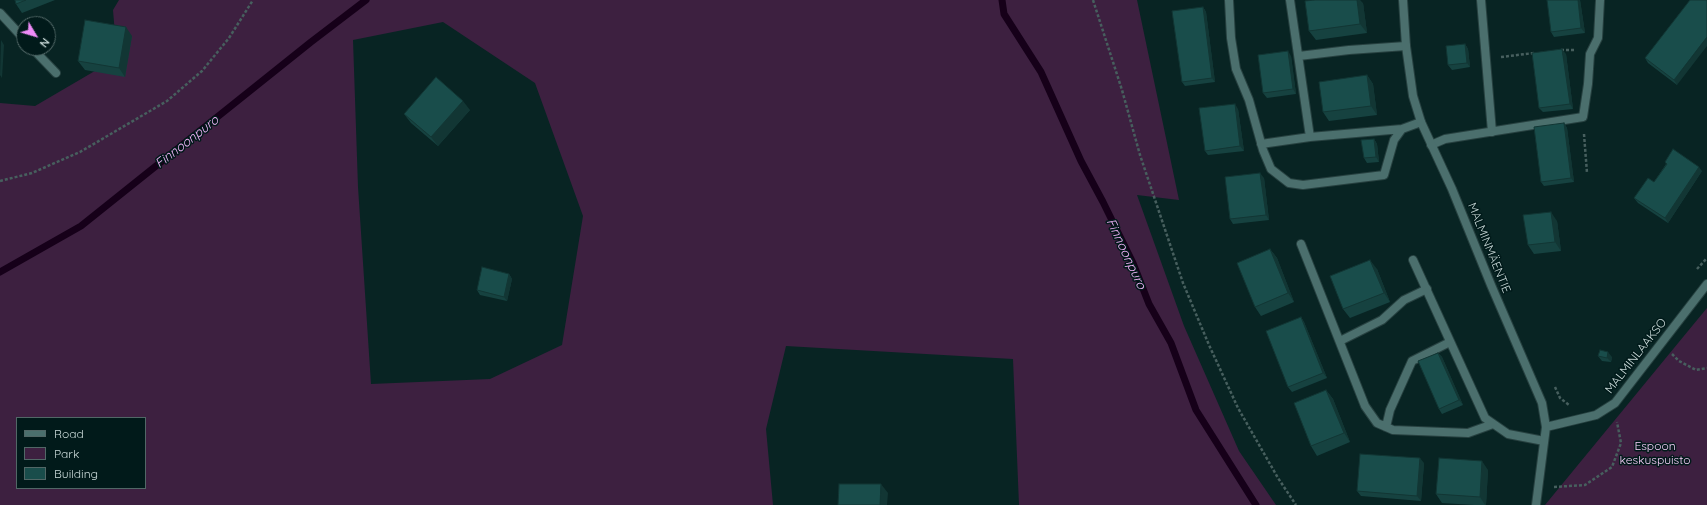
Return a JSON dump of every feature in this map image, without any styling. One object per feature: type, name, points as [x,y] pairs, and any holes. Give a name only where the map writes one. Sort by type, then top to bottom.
[{"type":"street","points":[[1229,0],[1231,38],[1236,69],[1249,100],[1261,144],[1271,169],[1289,183],[1303,185],[1384,175],[1394,140],[1402,129]]},
{"type":"street","points":[[1290,0],[1310,137]]},
{"type":"street","name":"MALMINMÄENTIE","points":[[1403,0],[1406,46],[1413,96],[1421,122],[1452,189],[1491,285],[1542,403],[1546,427],[1536,505]]},
{"type":"street","points":[[1481,0],[1492,132]]},
{"type":"street","points":[[1431,145],[1445,139],[1583,117],[1588,84],[1590,54],[1598,38],[1600,0]]},
{"type":"street","points":[[0,13],[16,30]]},
{"type":"street","points":[[1299,56],[1349,50],[1406,46]]},
{"type":"street","points":[[39,56],[56,74]]},
{"type":"street","points":[[1261,144],[1310,137],[1402,129],[1421,122]]},
{"type":"street","points":[[1301,244],[1365,406],[1377,423],[1393,430],[1468,433],[1493,424]]},
{"type":"street","points":[[1414,260],[1485,418],[1508,434],[1544,441]]},
{"type":"street","name":"MALMINLAAKSO","points":[[1546,427],[1596,415],[1615,403],[1707,284]]},
{"type":"street","points":[[1340,341],[1382,320],[1404,300],[1427,289]]},
{"type":"street","points":[[1386,427],[1390,410],[1412,361],[1450,342]]},
{"type":"path","points":[[0,181],[32,173],[80,152],[167,101],[202,71],[229,38],[253,0]]},
{"type":"path","points":[[1093,0],[1122,90],[1140,155],[1183,283],[1238,408],[1278,478],[1296,505]]},
{"type":"path","points":[[1554,51],[1569,49],[1590,54]]},
{"type":"path","points":[[1486,59],[1539,53]]},
{"type":"path","points":[[1583,117],[1587,173]]},
{"type":"path","points":[[1696,272],[1707,258]]},
{"type":"path","points":[[1661,344],[1679,361],[1696,370],[1707,368]]},
{"type":"path","points":[[1554,384],[1560,398],[1572,408]]},
{"type":"path","points":[[1538,488],[1585,485],[1612,467],[1621,443],[1615,403]]},
{"type":"green space","points":[[119,0],[1137,0],[1179,200],[1137,195],[1184,326],[1239,451],[1276,505],[1019,505],[1013,359],[786,346],[766,429],[773,505],[0,505],[0,103],[35,106],[117,58],[113,10]],"holes":[[[443,22],[535,83],[583,216],[562,345],[490,379],[371,384],[358,187],[353,40]]]},
{"type":"green space","name":"Espoon keskuspuisto","points":[[1707,308],[1707,505],[1545,505],[1688,331]]},
{"type":"building","points":[[15,0],[26,0],[16,4]]},
{"type":"building","points":[[1357,0],[1360,24],[1309,31],[1305,1]]},
{"type":"building","points":[[1547,0],[1578,0],[1581,28],[1551,32]]},
{"type":"building","points":[[1690,0],[1707,0],[1707,37],[1674,80],[1645,58]]},
{"type":"building","points":[[1203,7],[1212,78],[1182,82],[1172,11]]},
{"type":"building","points":[[85,20],[126,27],[119,68],[78,61]]},
{"type":"building","points":[[1465,44],[1467,63],[1448,65],[1446,46]]},
{"type":"building","points":[[1562,49],[1570,104],[1539,108],[1532,53]]},
{"type":"building","points":[[1288,51],[1293,89],[1263,93],[1258,55]]},
{"type":"building","points":[[1367,75],[1371,106],[1323,112],[1319,82]]},
{"type":"building","points":[[436,77],[463,101],[431,137],[404,114]]},
{"type":"building","points":[[1235,104],[1240,146],[1205,151],[1199,108]]},
{"type":"building","points":[[1564,123],[1571,178],[1541,182],[1534,127]]},
{"type":"building","points":[[1374,139],[1376,157],[1364,158],[1361,140]]},
{"type":"building","points":[[1673,149],[1699,167],[1665,218],[1634,198],[1648,178],[1654,182],[1667,164],[1665,162]]},
{"type":"building","points":[[1260,173],[1266,215],[1230,219],[1225,177]]},
{"type":"building","points":[[1551,212],[1555,242],[1528,245],[1523,215]]},
{"type":"building","points":[[1270,249],[1288,293],[1255,307],[1237,263]]},
{"type":"building","points":[[1370,260],[1384,293],[1343,309],[1330,276]]},
{"type":"building","points":[[482,267],[509,274],[504,297],[477,290]]},
{"type":"building","points":[[1301,317],[1323,373],[1288,387],[1266,331]]},
{"type":"building","points":[[1600,350],[1608,352],[1607,358],[1598,356]]},
{"type":"building","points":[[1438,353],[1459,400],[1439,409],[1418,361]]},
{"type":"building","points":[[1326,390],[1344,433],[1311,446],[1294,403]]},
{"type":"building","points":[[1360,454],[1420,458],[1417,496],[1357,491]]},
{"type":"building","points":[[1439,458],[1482,461],[1480,497],[1436,494]]},
{"type":"building","points":[[839,484],[881,484],[880,505],[838,505]]},
{"type":"waterway","name":"Finnoonpuro","points":[[0,272],[81,226],[311,42],[366,0]]},
{"type":"waterway","name":"Finnoonpuro","points":[[1002,0],[1004,14],[1041,72],[1081,161],[1133,263],[1149,304],[1171,343],[1196,410],[1256,505]]}]
